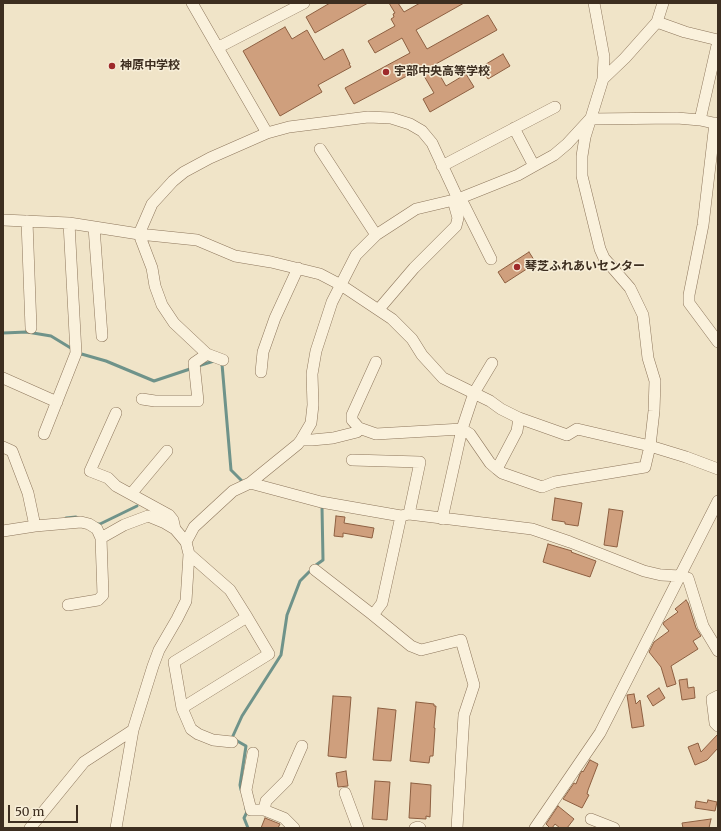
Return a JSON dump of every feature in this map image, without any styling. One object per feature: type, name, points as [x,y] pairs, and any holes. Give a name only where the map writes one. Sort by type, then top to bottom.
[{"type":"street","points":[[192,3],[219,47],[266,133]]},
{"type":"street","points":[[219,47],[304,3]]},
{"type":"street","points":[[376,362],[352,415],[352,420],[359,428],[376,434],[462,430],[470,434],[490,463],[502,473],[542,487],[555,482],[645,467],[650,446],[654,411],[655,381],[648,358],[643,315],[630,288],[604,258],[600,249],[582,176],[582,156],[585,137],[603,79],[604,57],[594,3]]},
{"type":"street","points":[[603,79],[625,58],[658,22],[663,3]]},
{"type":"street","points":[[658,22],[685,32],[718,41],[700,120]]},
{"type":"street","points":[[442,166],[554,108]]},
{"type":"street","points":[[223,360],[207,354],[174,323],[162,305],[155,286],[152,268],[139,234],[152,204],[173,181],[184,172],[210,158],[266,133],[289,127],[338,120],[379,117],[391,118],[410,124],[422,131],[432,143],[456,200],[458,218],[456,226],[414,268],[378,309]]},
{"type":"street","points":[[186,542],[194,528],[233,491],[250,483],[301,440],[311,423],[313,405],[312,374],[316,351],[332,302],[356,255],[376,235],[416,209],[456,200],[518,175],[554,155],[567,144],[590,119],[677,118],[700,120],[717,124],[703,225],[689,303],[718,342]]},
{"type":"street","points":[[514,128],[534,166]]},
{"type":"street","points":[[320,149],[376,235]]},
{"type":"street","points":[[456,200],[464,205],[491,259]]},
{"type":"street","points":[[3,220],[69,223],[139,234],[197,240],[235,256],[271,262],[320,274],[341,285],[392,319],[412,339],[422,355],[443,378],[519,418],[566,434],[577,430],[650,446],[718,469]]},
{"type":"street","points":[[27,221],[31,328]]},
{"type":"street","points":[[44,434],[76,353],[69,223]]},
{"type":"street","points":[[94,227],[102,336]]},
{"type":"street","points":[[261,372],[265,345],[275,318],[298,268]]},
{"type":"street","points":[[142,399],[155,401],[198,401],[194,363],[207,354]]},
{"type":"street","points":[[442,519],[462,430],[474,393],[492,363]]},
{"type":"street","points":[[3,378],[57,402]]},
{"type":"street","points":[[116,412],[90,471],[108,478],[116,486],[169,515],[173,520],[175,529]]},
{"type":"street","points":[[497,469],[517,431],[519,418]]},
{"type":"street","points":[[301,440],[333,438],[357,432],[359,428]]},
{"type":"street","points":[[3,447],[12,451],[28,493],[35,526]]},
{"type":"street","points":[[131,494],[167,451]]},
{"type":"street","points":[[352,460],[420,462],[382,603],[373,615]]},
{"type":"street","points":[[250,483],[321,502],[405,515],[532,529],[644,571],[661,575],[681,576],[688,578],[703,626],[717,645]]},
{"type":"street","points":[[535,828],[600,733],[718,501]]},
{"type":"street","points":[[101,538],[124,525],[148,516],[175,529],[186,542],[189,554],[186,601],[153,666],[133,730],[116,828]]},
{"type":"street","points":[[3,530],[81,522],[89,524],[97,529],[101,538],[103,595],[98,600],[68,604]]},
{"type":"street","points":[[182,708],[269,654],[230,590],[189,554]]},
{"type":"street","points":[[316,570],[411,646],[421,650],[461,640],[474,685],[464,716],[457,828]]},
{"type":"street","points":[[232,742],[213,740],[198,734],[188,725],[182,708],[174,662],[247,617]]},
{"type":"street","points":[[718,696],[712,699],[715,723],[718,726]]},
{"type":"street","points":[[30,828],[84,762],[133,730]]},
{"type":"street","points":[[264,810],[266,801],[287,780],[302,746]]},
{"type":"street","points":[[253,753],[246,790],[251,810],[264,810],[284,818],[294,828]]},
{"type":"street","points":[[345,793],[358,828]]},
{"type":"street","points":[[591,819],[614,828]]},
{"type":"street","points":[[415,828],[420,828]]},
{"type":"building","points":[[330,3],[368,3],[315,33],[306,17]]},
{"type":"building","points":[[389,3],[398,3],[404,12],[420,3],[464,3],[416,30],[427,49],[488,15],[497,30],[434,65],[446,86],[466,74],[474,87],[430,112],[423,99],[434,93],[420,69],[354,104],[345,88],[410,53],[402,38],[375,53],[368,41],[395,26],[391,19],[394,17],[393,14],[395,13]]},
{"type":"building","points":[[285,27],[292,39],[307,30],[324,60],[343,49],[351,67],[318,85],[322,92],[280,116],[243,51]]},
{"type":"building","points":[[503,54],[510,66],[488,79],[481,67]]},
{"type":"building","name":"琴芝ふれあいセンター","points":[[529,252],[536,263],[505,283],[498,272]]},
{"type":"building","points":[[555,498],[582,503],[578,526],[552,520]]},
{"type":"building","points":[[609,509],[623,511],[617,547],[604,545]]},
{"type":"building","points":[[336,516],[345,517],[344,523],[374,528],[372,538],[343,533],[343,537],[334,536]]},
{"type":"building","points":[[548,544],[572,551],[571,552],[596,561],[590,577],[543,562]]},
{"type":"building","points":[[686,600],[696,628],[701,636],[693,641],[698,649],[671,666],[676,684],[667,687],[661,667],[649,652],[654,642],[669,631],[663,624],[664,622],[678,612],[675,609]]},
{"type":"building","points":[[687,679],[688,688],[694,687],[695,698],[682,700],[679,680]]},
{"type":"building","points":[[659,688],[665,698],[653,706],[647,696]]},
{"type":"building","points":[[634,694],[636,704],[640,700],[644,726],[632,728],[627,695]]},
{"type":"building","points":[[333,696],[351,697],[346,758],[328,756]]},
{"type":"building","points":[[416,702],[434,704],[434,706],[436,706],[433,756],[430,756],[429,763],[410,761]]},
{"type":"building","points":[[378,708],[396,710],[391,761],[373,760]]},
{"type":"building","points":[[718,734],[718,748],[707,760],[695,765],[688,747],[698,743],[701,752]]},
{"type":"building","points":[[590,760],[598,764],[588,790],[587,794],[589,795],[582,808],[563,799],[574,783],[576,784],[580,774],[582,771],[583,772]]},
{"type":"building","points":[[346,771],[348,786],[338,787],[336,773]]},
{"type":"building","points":[[375,781],[390,782],[387,820],[372,819]]},
{"type":"building","points":[[411,783],[431,785],[430,817],[426,816],[426,819],[409,818]]},
{"type":"building","points":[[708,800],[717,802],[715,811],[695,808],[696,801],[707,803]]},
{"type":"building","points":[[558,806],[574,819],[567,828],[560,828],[555,824],[552,828],[550,828],[546,824]]},
{"type":"building","points":[[265,818],[280,824],[278,828],[261,828]]},
{"type":"building","points":[[711,819],[709,828],[683,828],[682,823]]},
{"type":"waterway","points":[[3,333],[27,332],[51,336],[74,350]]},
{"type":"waterway","points":[[78,353],[106,361],[154,381],[193,368]]},
{"type":"waterway","points":[[198,366],[214,361]]},
{"type":"waterway","points":[[221,363],[231,470],[244,483]]},
{"type":"waterway","points":[[97,524],[100,524],[137,506]]},
{"type":"waterway","points":[[241,790],[240,785],[246,746],[232,738],[242,716],[281,655],[287,615],[300,581],[323,560],[322,507],[320,506]]},
{"type":"waterway","points":[[66,518],[78,518]]},
{"type":"waterway","points":[[246,809],[247,812],[244,818],[248,828]]},
{"type":"place","name":"神原中学校","points":[[112,66]]},
{"type":"place","name":"宇部中央高等学校","points":[[386,72]]},
{"type":"place","name":"琴芝ふれあいセンター","points":[[517,267]]}]
